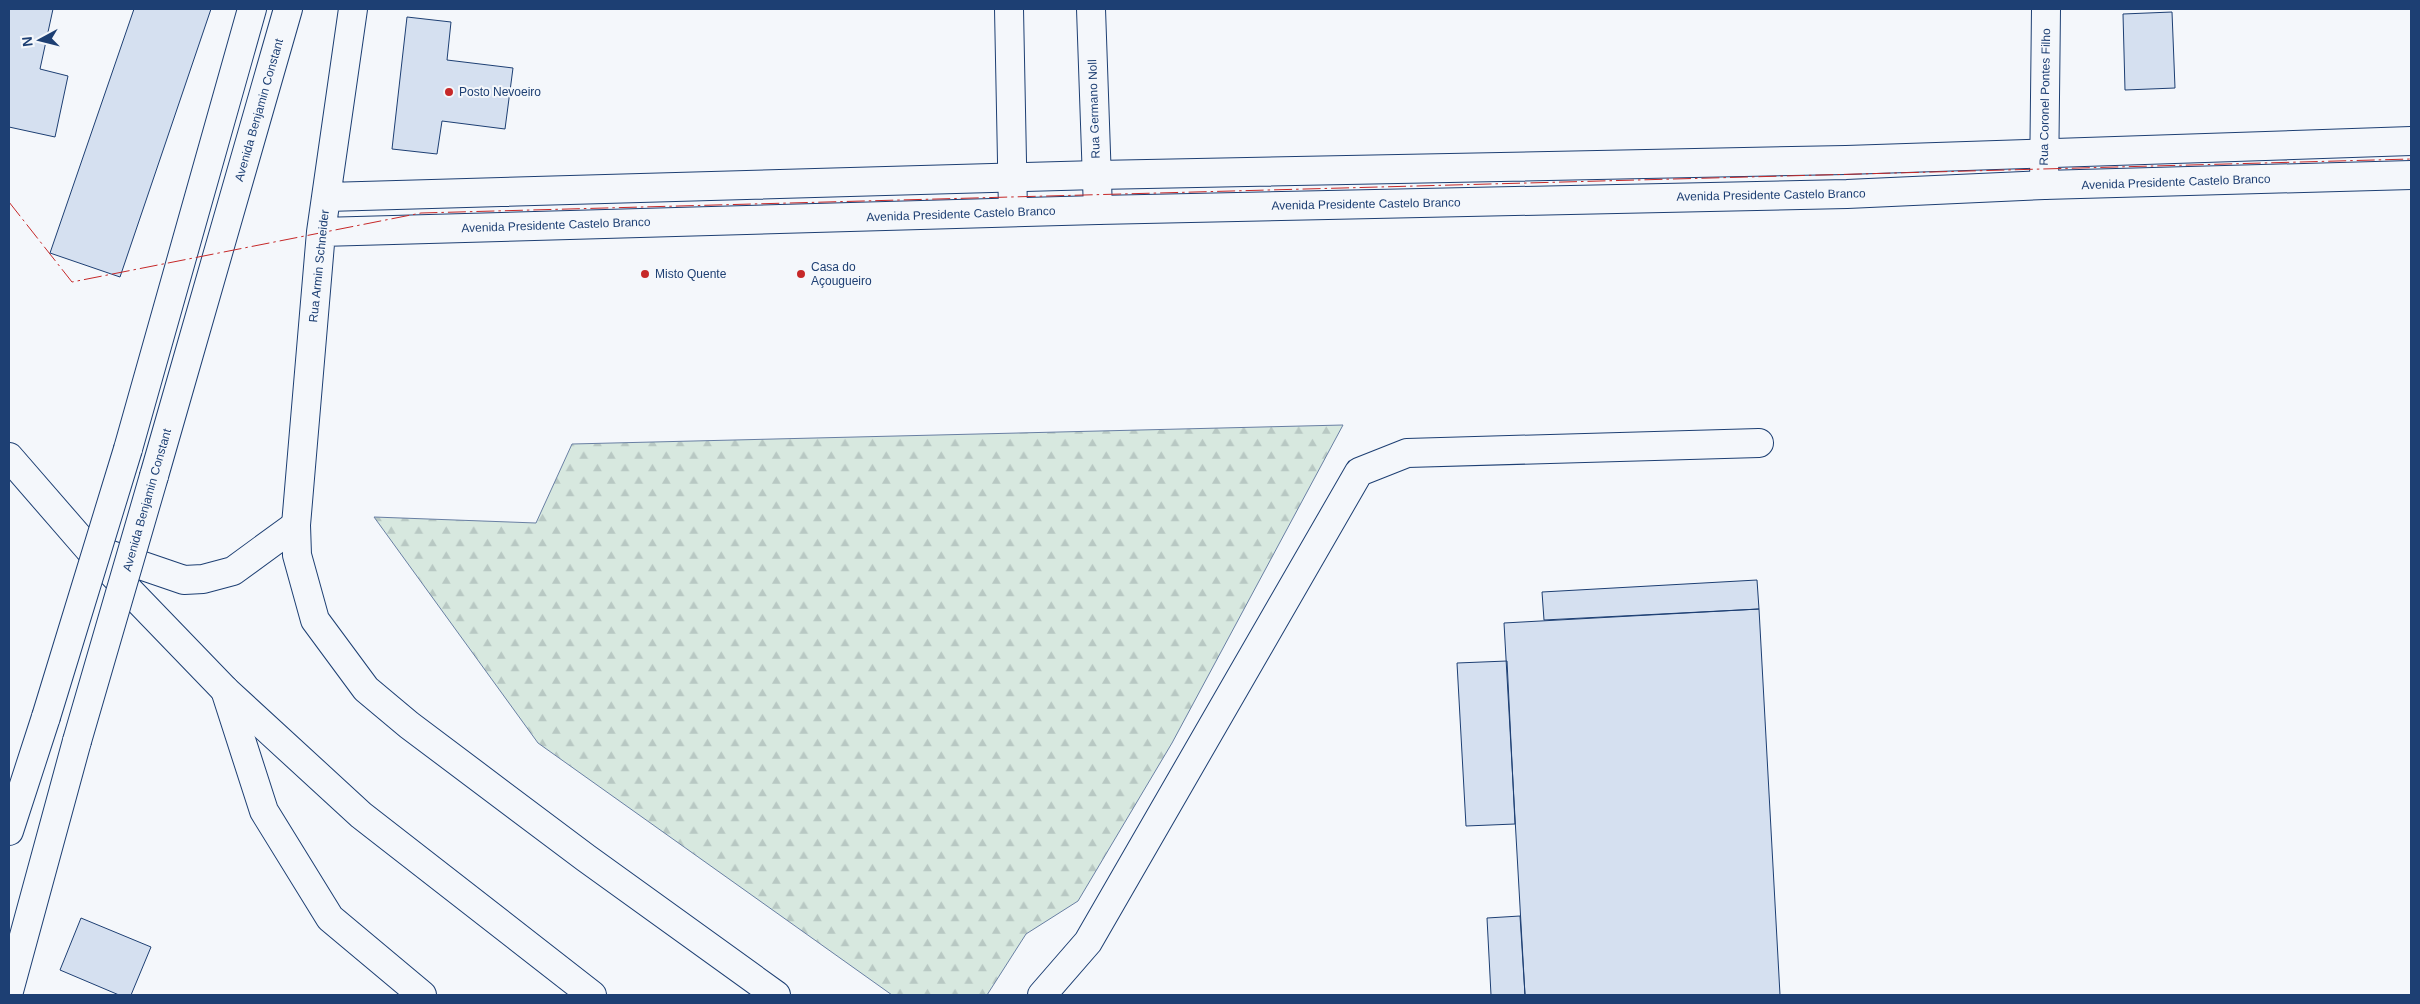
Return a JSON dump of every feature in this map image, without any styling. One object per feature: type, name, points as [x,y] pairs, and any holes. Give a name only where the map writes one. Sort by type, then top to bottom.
[{"type":"main road","points":[[9,831],[128,449],[252,9]]},
{"type":"main road","name":"Avenida Benjamin Constant","points":[[9,991],[77,741],[288,9]]},
{"type":"main road","name":"Rua Armin Schneider","points":[[353,9],[321,232],[296,525],[297,554],[315,620],[366,689],[409,725],[586,858],[776,995]]},
{"type":"main road","points":[[1009,9],[1013,212]]},
{"type":"main road","name":"Rua Germano Noll","points":[[1091,9],[1098,210]]},
{"type":"main road","name":"Rua Coronel Pontes Filho","points":[[2044,185],[2046,9]]},
{"type":"main road","points":[[327,196],[1012,177],[2044,153],[2411,141]]},
{"type":"main road","points":[[1514,166],[1515,201]]},
{"type":"main road","name":"Avenida Presidente Castelo Branco","points":[[321,232],[1013,212],[1847,194],[2044,185],[2411,175]]},
{"type":"main road","points":[[1042,995],[1088,942],[1359,472],[1407,453],[1759,443]]},
{"type":"main road","points":[[9,456],[88,548],[225,690],[361,815],[592,995]]},
{"type":"main road","points":[[88,548],[184,580],[203,579],[233,571],[296,525]]},
{"type":"main road","points":[[225,690],[264,811],[330,918],[422,995]]},
{"type":"green space","points":[[1343,425],[1172,743],[1078,901],[1026,934],[987,995],[892,995],[538,743],[374,517],[536,523],[572,444]]},
{"type":"building","points":[[9,9],[53,9],[40,69],[68,76],[55,137],[9,127]]},
{"type":"building","points":[[134,9],[211,9],[120,277],[50,253]]},
{"type":"building","points":[[2172,12],[2175,88],[2125,90],[2123,14]]},
{"type":"building","points":[[407,17],[451,22],[447,60],[513,68],[505,129],[442,121],[437,154],[392,149]]},
{"type":"building","points":[[1757,580],[1759,609],[1544,620],[1542,592]]},
{"type":"building","points":[[1759,609],[1780,995],[1525,995],[1504,623]]},
{"type":"building","points":[[1507,661],[1515,824],[1466,826],[1457,663]]},
{"type":"building","points":[[1520,916],[1525,995],[1491,995],[1487,918]]},
{"type":"building","points":[[81,918],[151,947],[131,995],[119,995],[60,970]]},
{"type":"power","points":[[9,202],[72,282],[421,213],[2411,159]]},
{"type":"place","name":"Posto Nevoeiro","points":[[449,92]]},
{"type":"place","name":"Misto Quente","points":[[645,274]]},
{"type":"place","name":"Casa do Açougueiro","points":[[801,274]]}]
